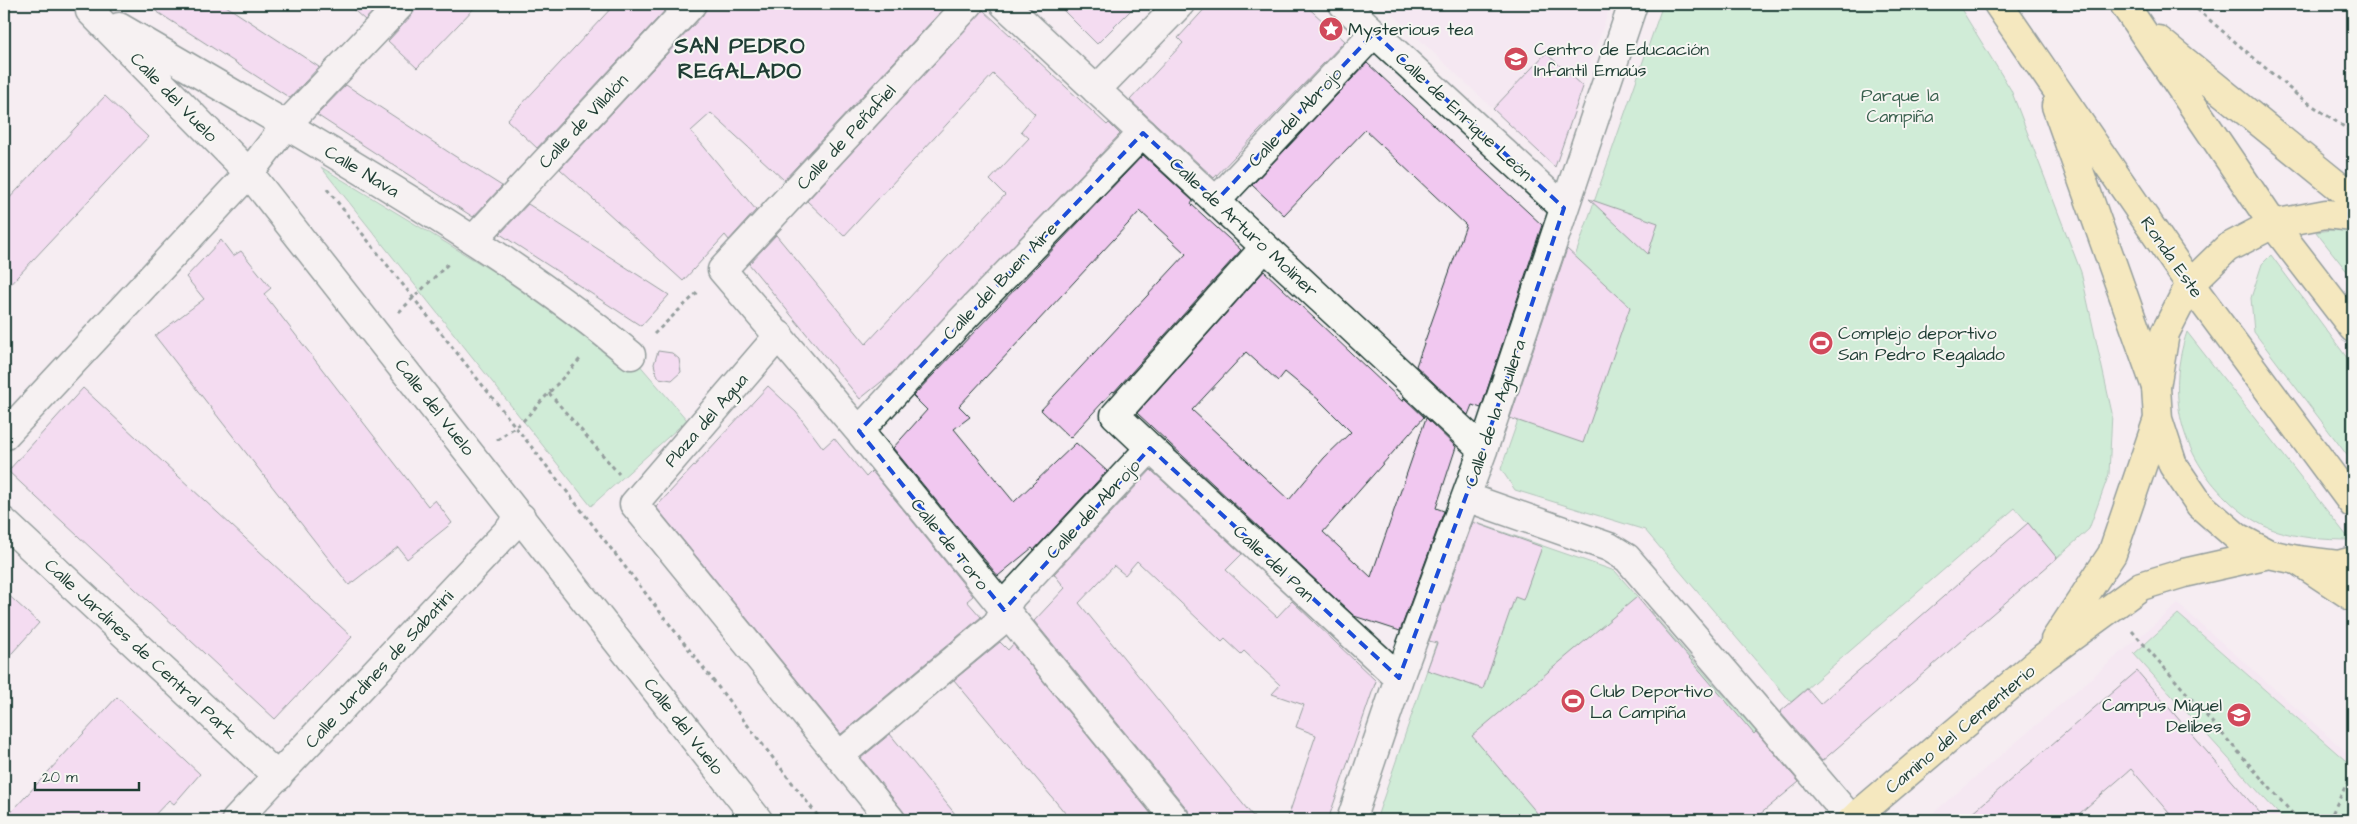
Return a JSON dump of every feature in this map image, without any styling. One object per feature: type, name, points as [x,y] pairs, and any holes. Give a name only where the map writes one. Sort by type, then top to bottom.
[{"type":"main road","name":"Ronda Este","points":[[1998,4],[2190,284],[2353,504]]},
{"type":"main road","points":[[2131,14],[2353,198]]},
{"type":"main road","points":[[2131,14],[2273,224],[2353,328]]},
{"type":"main road","points":[[2044,72],[2156,387]]},
{"type":"main road","points":[[2353,217],[2326,214],[2273,224],[2227,248],[2190,284],[2165,333],[2156,387],[2158,419],[2173,465],[2200,505],[2237,537],[2269,554],[2296,560],[2338,564],[2353,561]]},
{"type":"main road","name":"Camino del Cementerio","points":[[2044,656],[2112,554],[2158,419]]},
{"type":"main road","name":"Camino del Cementerio","points":[[1852,820],[2044,656],[2141,586],[2184,572],[2269,554]]},
{"type":"main road","points":[[2296,560],[2353,597]]},
{"type":"street","points":[[4,436],[249,173],[286,125],[401,4]]},
{"type":"street","name":"Calle de Villalón","points":[[474,239],[692,4]]},
{"type":"street","name":"Calle de Peñafiel","points":[[722,270],[970,4]]},
{"type":"street","name":"Calle de Arturo Moliner","points":[[1004,4],[1483,450]]},
{"type":"street","points":[[1096,90],[1180,4]]},
{"type":"street","name":"Calle de Enrique León","points":[[1342,4],[1564,208]]},
{"type":"street","name":"Calle de la Aguilera","points":[[1351,820],[1399,678],[1483,450],[1633,4]]},
{"type":"street","name":"Calle Nava","points":[[90,6],[474,239],[605,333],[631,355]]},
{"type":"street","name":"Calle del Vuelo","points":[[90,6],[249,173],[522,517],[758,820]]},
{"type":"street","name":"Calle del Abrojo","points":[[1216,201],[1374,33]]},
{"type":"street","name":"Calle del Buen Aire","points":[[859,431],[961,321],[1143,133]]},
{"type":"street","name":"Calle del Abrojo","points":[[839,756],[997,624],[1011,597],[1150,448],[1115,415],[1265,247]]},
{"type":"street","name":"Calle de Toro","points":[[722,270],[859,431],[1176,820]]},
{"type":"street","name":"Plaza del Agua","points":[[636,501],[779,335]]},
{"type":"street","name":"Calle del Pan","points":[[1150,448],[1399,678]]},
{"type":"street","points":[[1466,497],[1609,547],[1626,558],[1852,820]]},
{"type":"street","points":[[636,501],[891,820]]},
{"type":"street","name":"Calle Jardines de Sabatini","points":[[236,820],[522,517]]},
{"type":"street","name":"Calle Jardines de Central Park","points":[[4,522],[278,777]]},
{"type":"path","points":[[2191,4],[2297,95],[2353,133]]},
{"type":"path","points":[[322,182],[515,426],[821,820]]},
{"type":"path","points":[[377,333],[474,239]]},
{"type":"path","points":[[631,355],[722,270]]},
{"type":"path","points":[[475,458],[515,426],[605,333]]},
{"type":"path","points":[[549,393],[636,501]]},
{"type":"path","points":[[2128,627],[2298,820]]},
{"type":"path","points":[[2329,820],[2353,774]]},
{"type":"highlighted area","points":[[1374,33],[1564,208],[1483,450],[1399,678],[1150,448],[1004,610],[859,431],[1143,133],[1216,201]]},
{"type":"shaded area","name":"Centro de Educación Infantil Emaús","points":[[1385,4],[1611,4],[1555,167],[1386,8]]},
{"type":"shaded area","name":"Campus Miguel Delibes","points":[[2178,604],[2353,758],[2353,820],[2266,820],[2137,672],[1964,820],[1925,820]]},
{"type":"shaded area","name":"Campus Miguel Delibes","points":[[2131,769],[2175,820],[2072,820]]},
{"type":"green space","name":"Complejo deportivo San Pedro Regalado","points":[[1663,4],[1958,4],[2011,90],[2081,272],[2112,413],[2109,474],[2089,529],[2057,558],[2015,508],[1791,702],[1645,530],[1515,490],[1501,469]]},
{"type":"green space","points":[[321,167],[631,355],[687,420],[591,506]]},
{"type":"green space","points":[[2339,229],[2353,232],[2353,279],[2316,232]]},
{"type":"green space","points":[[2271,255],[2353,366],[2353,463],[2254,332],[2251,298],[2262,264]]},
{"type":"green space","points":[[2187,332],[2350,540],[2302,537],[2274,530],[2255,521],[2237,508],[2211,481],[2198,462],[2188,442],[2178,400],[2181,355]]},
{"type":"green space","name":"Club Deportivo La Campiña","points":[[1477,523],[1615,571],[1756,732],[1655,820],[1376,820]]},
{"type":"green space","name":"Campus Miguel Delibes","points":[[2178,614],[2353,767],[2353,820],[2284,820],[2134,654]]},
{"type":"building","points":[[145,4],[223,4],[319,67],[290,98]]},
{"type":"building","points":[[347,4],[380,4],[365,20]]},
{"type":"building","points":[[416,4],[478,4],[417,68],[388,41],[412,15]]},
{"type":"building","points":[[615,4],[671,4],[537,148],[507,120]]},
{"type":"building","points":[[707,4],[948,4],[784,180],[711,113],[691,131],[756,210],[729,240],[725,235],[683,281],[560,169],[703,15]]},
{"type":"building","points":[[1057,4],[1137,4],[1097,44]]},
{"type":"building","points":[[1209,4],[1304,4],[1345,41],[1214,178],[1130,100],[1183,43],[1178,38]]},
{"type":"building","points":[[983,10],[1107,125],[1109,123],[1120,134],[891,374],[860,399],[749,264],[776,235],[866,344],[1005,195],[990,180],[1029,138],[1021,131],[1035,114],[993,74],[844,236],[807,201]]},
{"type":"building","points":[[1546,53],[1583,87],[1555,167],[1493,109]]},
{"type":"building","points":[[1367,63],[1542,225],[1481,408],[1472,405],[1468,415],[1416,366],[1466,225],[1365,130],[1284,215],[1252,185]]},
{"type":"building","points":[[346,85],[502,186],[473,217],[317,115]]},
{"type":"building","points":[[105,96],[148,137],[4,291],[4,204]]},
{"type":"building","points":[[1143,155],[1193,201],[1191,204],[1241,250],[1114,392],[1070,438],[1041,410],[1186,254],[1140,211],[959,406],[970,417],[954,429],[1014,502],[1076,443],[1107,471],[1034,550],[1032,548],[998,576],[893,448],[927,410],[913,396]]},
{"type":"building","points":[[1589,199],[1658,223],[1648,254]]},
{"type":"building","points":[[528,204],[669,295],[641,326],[500,234]]},
{"type":"building","points":[[221,240],[233,256],[241,251],[271,288],[264,294],[428,506],[435,500],[452,523],[407,559],[398,547],[349,585],[155,336],[204,299],[186,277]]},
{"type":"building","points":[[1567,249],[1630,307],[1583,443],[1510,418]]},
{"type":"building","points":[[1264,271],[1403,402],[1404,398],[1424,417],[1323,532],[1371,577],[1426,418],[1456,447],[1436,508],[1444,511],[1400,631],[1354,616],[1137,413]],"holes":[[[1246,352],[1278,381],[1285,372],[1319,400],[1351,432],[1324,458],[1289,500],[1192,410]]]},
{"type":"building","points":[[658,351],[672,353],[679,359],[681,372],[672,380],[659,378],[656,372],[654,364]]},
{"type":"building","points":[[768,386],[796,412],[823,448],[834,438],[866,477],[872,471],[973,596],[967,601],[981,617],[841,734],[656,507]]},
{"type":"building","points":[[83,388],[352,637],[275,719],[8,471]]},
{"type":"building","points":[[1151,470],[1242,554],[1226,570],[1277,617],[1292,601],[1376,681],[1328,820],[1287,820],[1316,735],[1296,727],[1304,705],[1272,694],[1280,685],[1244,651],[1241,654],[1225,639],[1222,642],[1137,561],[1125,575],[1114,566],[1079,603],[1256,820],[1191,820],[1188,810],[1034,621],[1065,588],[1054,574]]},
{"type":"building","points":[[1473,522],[1542,547],[1523,600],[1515,597],[1483,689],[1427,670],[1437,643],[1429,641]]},
{"type":"building","points":[[2028,523],[2057,558],[1822,761],[1780,712],[1807,689],[1820,704]]},
{"type":"building","points":[[4,591],[39,623],[4,662]]},
{"type":"building","points":[[1637,597],[1754,734],[1756,732],[1799,782],[1753,820],[1543,820],[1472,736]]},
{"type":"building","points":[[1000,642],[1008,650],[1013,644],[1156,820],[1071,820],[954,680]]},
{"type":"building","points":[[2137,671],[2266,820],[2175,820],[2131,769],[2072,820],[1964,820]]},
{"type":"building","points":[[117,697],[200,774],[174,804],[169,800],[150,820],[4,820]]},
{"type":"building","points":[[890,734],[960,820],[910,820],[905,814],[861,758]]},
{"type":"place","name":"Mysterious tea","points":[[1331,29]]},
{"type":"place","name":"Centro de Educación Infantil Emaús","points":[[1516,59]]},
{"type":"place","name":"Complejo deportivo San Pedro Regalado","points":[[1821,343]]},
{"type":"place","name":"Club Deportivo La Campiña","points":[[1573,701]]},
{"type":"place","name":"Campus Miguel Delibes","points":[[2239,715]]},
{"type":"district","name":"SAN PEDRO REGALADO","points":[[740,58]]},
{"type":"park label","name":"Parque la Campiña","points":[[1900,105]]}]
